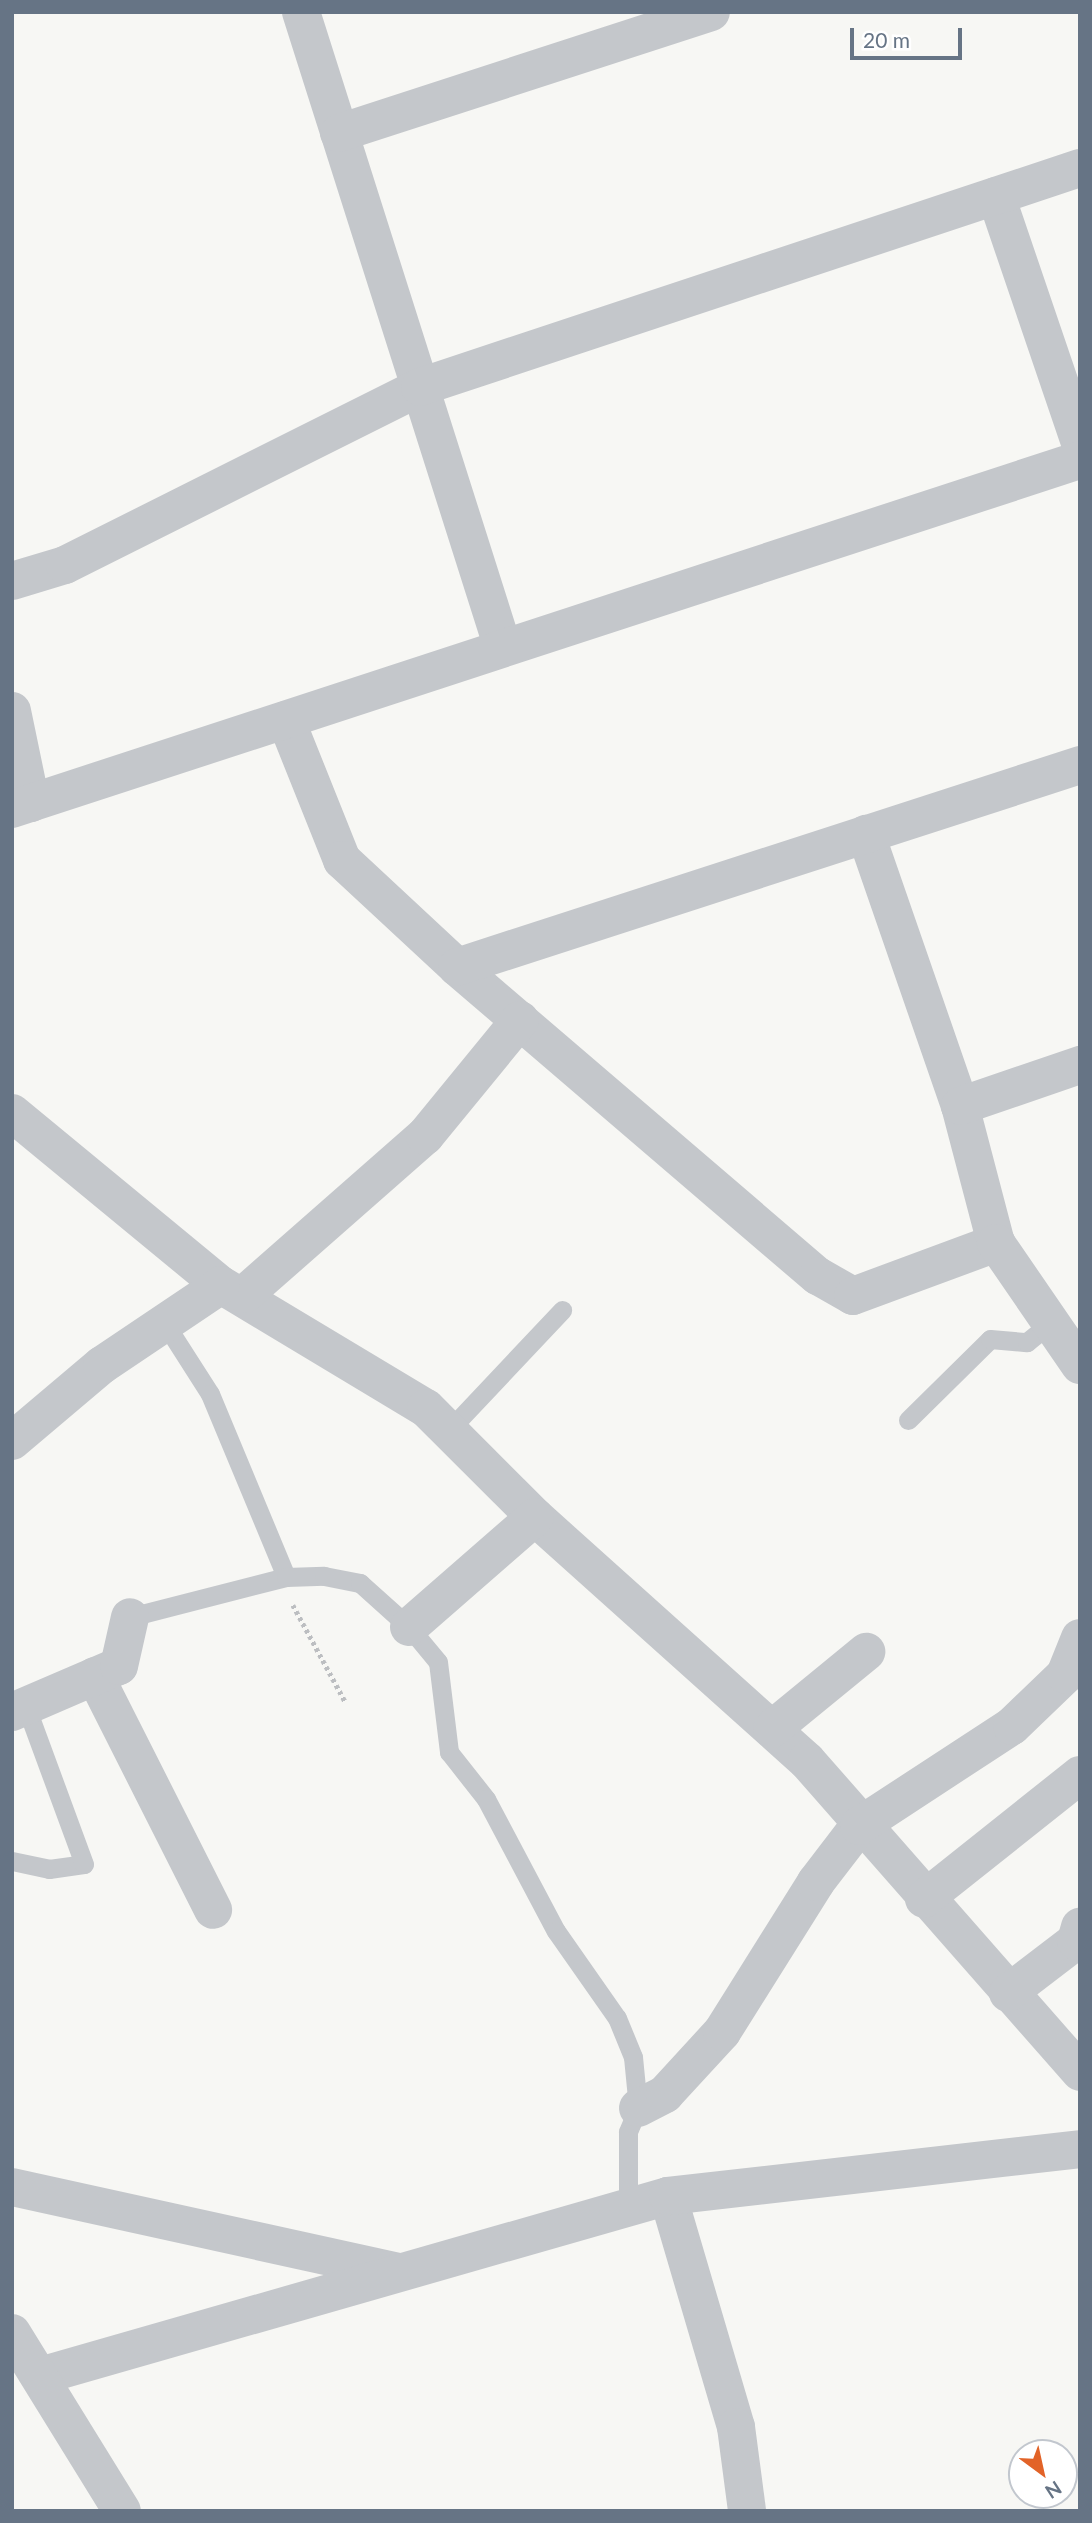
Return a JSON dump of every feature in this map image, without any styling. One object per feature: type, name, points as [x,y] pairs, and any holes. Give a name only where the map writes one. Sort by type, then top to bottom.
[{"type":"street","points":[[301,12],[503,649]]},
{"type":"street","points":[[339,133],[711,12]]},
{"type":"street","points":[[12,581],[65,565],[420,387],[1080,168]]},
{"type":"street","points":[[996,196],[1080,443]]},
{"type":"street","points":[[12,711],[22,806],[1080,460]]},
{"type":"street","points":[[286,720],[342,860],[457,967],[818,1276],[853,1296],[996,1243]]},
{"type":"street","points":[[457,967],[1080,765]]},
{"type":"street","points":[[866,834],[960,1106],[996,1243],[1047,1326],[1080,1365]]},
{"type":"street","points":[[12,1441],[164,1322],[233,1289],[425,1136],[520,1020]]},
{"type":"street","points":[[960,1106],[1080,1065]]},
{"type":"street","points":[[12,1113],[233,1289],[400,1388],[449,1430],[535,1517],[772,1729],[1080,2072]]},
{"type":"street","points":[[409,1627],[535,1517]]},
{"type":"street","points":[[19,1709],[119,1666],[130,1617]]},
{"type":"street","points":[[638,2108],[665,2094],[722,2032],[816,1882],[859,1826],[1012,1726],[1065,1675],[1080,1637]]},
{"type":"street","points":[[772,1729],[866,1652]]},
{"type":"street","points":[[95,1676],[213,1910]]},
{"type":"street","points":[[924,1899],[1080,1775]]},
{"type":"street","points":[[1008,1993],[1076,1941],[1080,1927]]},
{"type":"street","points":[[26,2380],[668,2196],[1080,2149]]},
{"type":"street","points":[[12,2187],[403,2273]]},
{"type":"street","points":[[668,2196],[736,2427],[747,2511]]},
{"type":"street","points":[[12,2333],[26,2380],[122,2511]]},
{"type":"lane","points":[[449,1430],[562,1310]]},
{"type":"lane","points":[[164,1322],[210,1394],[286,1577]]},
{"type":"lane","points":[[908,1420],[990,1339],[1027,1342],[1047,1326]]},
{"type":"lane","points":[[130,1617],[286,1577],[360,1583],[409,1627],[438,1662],[449,1752],[486,1799],[556,1931],[617,2018],[633,2057],[638,2108],[628,2132],[628,2208]]},
{"type":"lane","points":[[12,1861],[50,1869],[84,1864],[19,1709]]},
{"type":"path","points":[[286,1577],[293,1604],[346,1703]]}]
